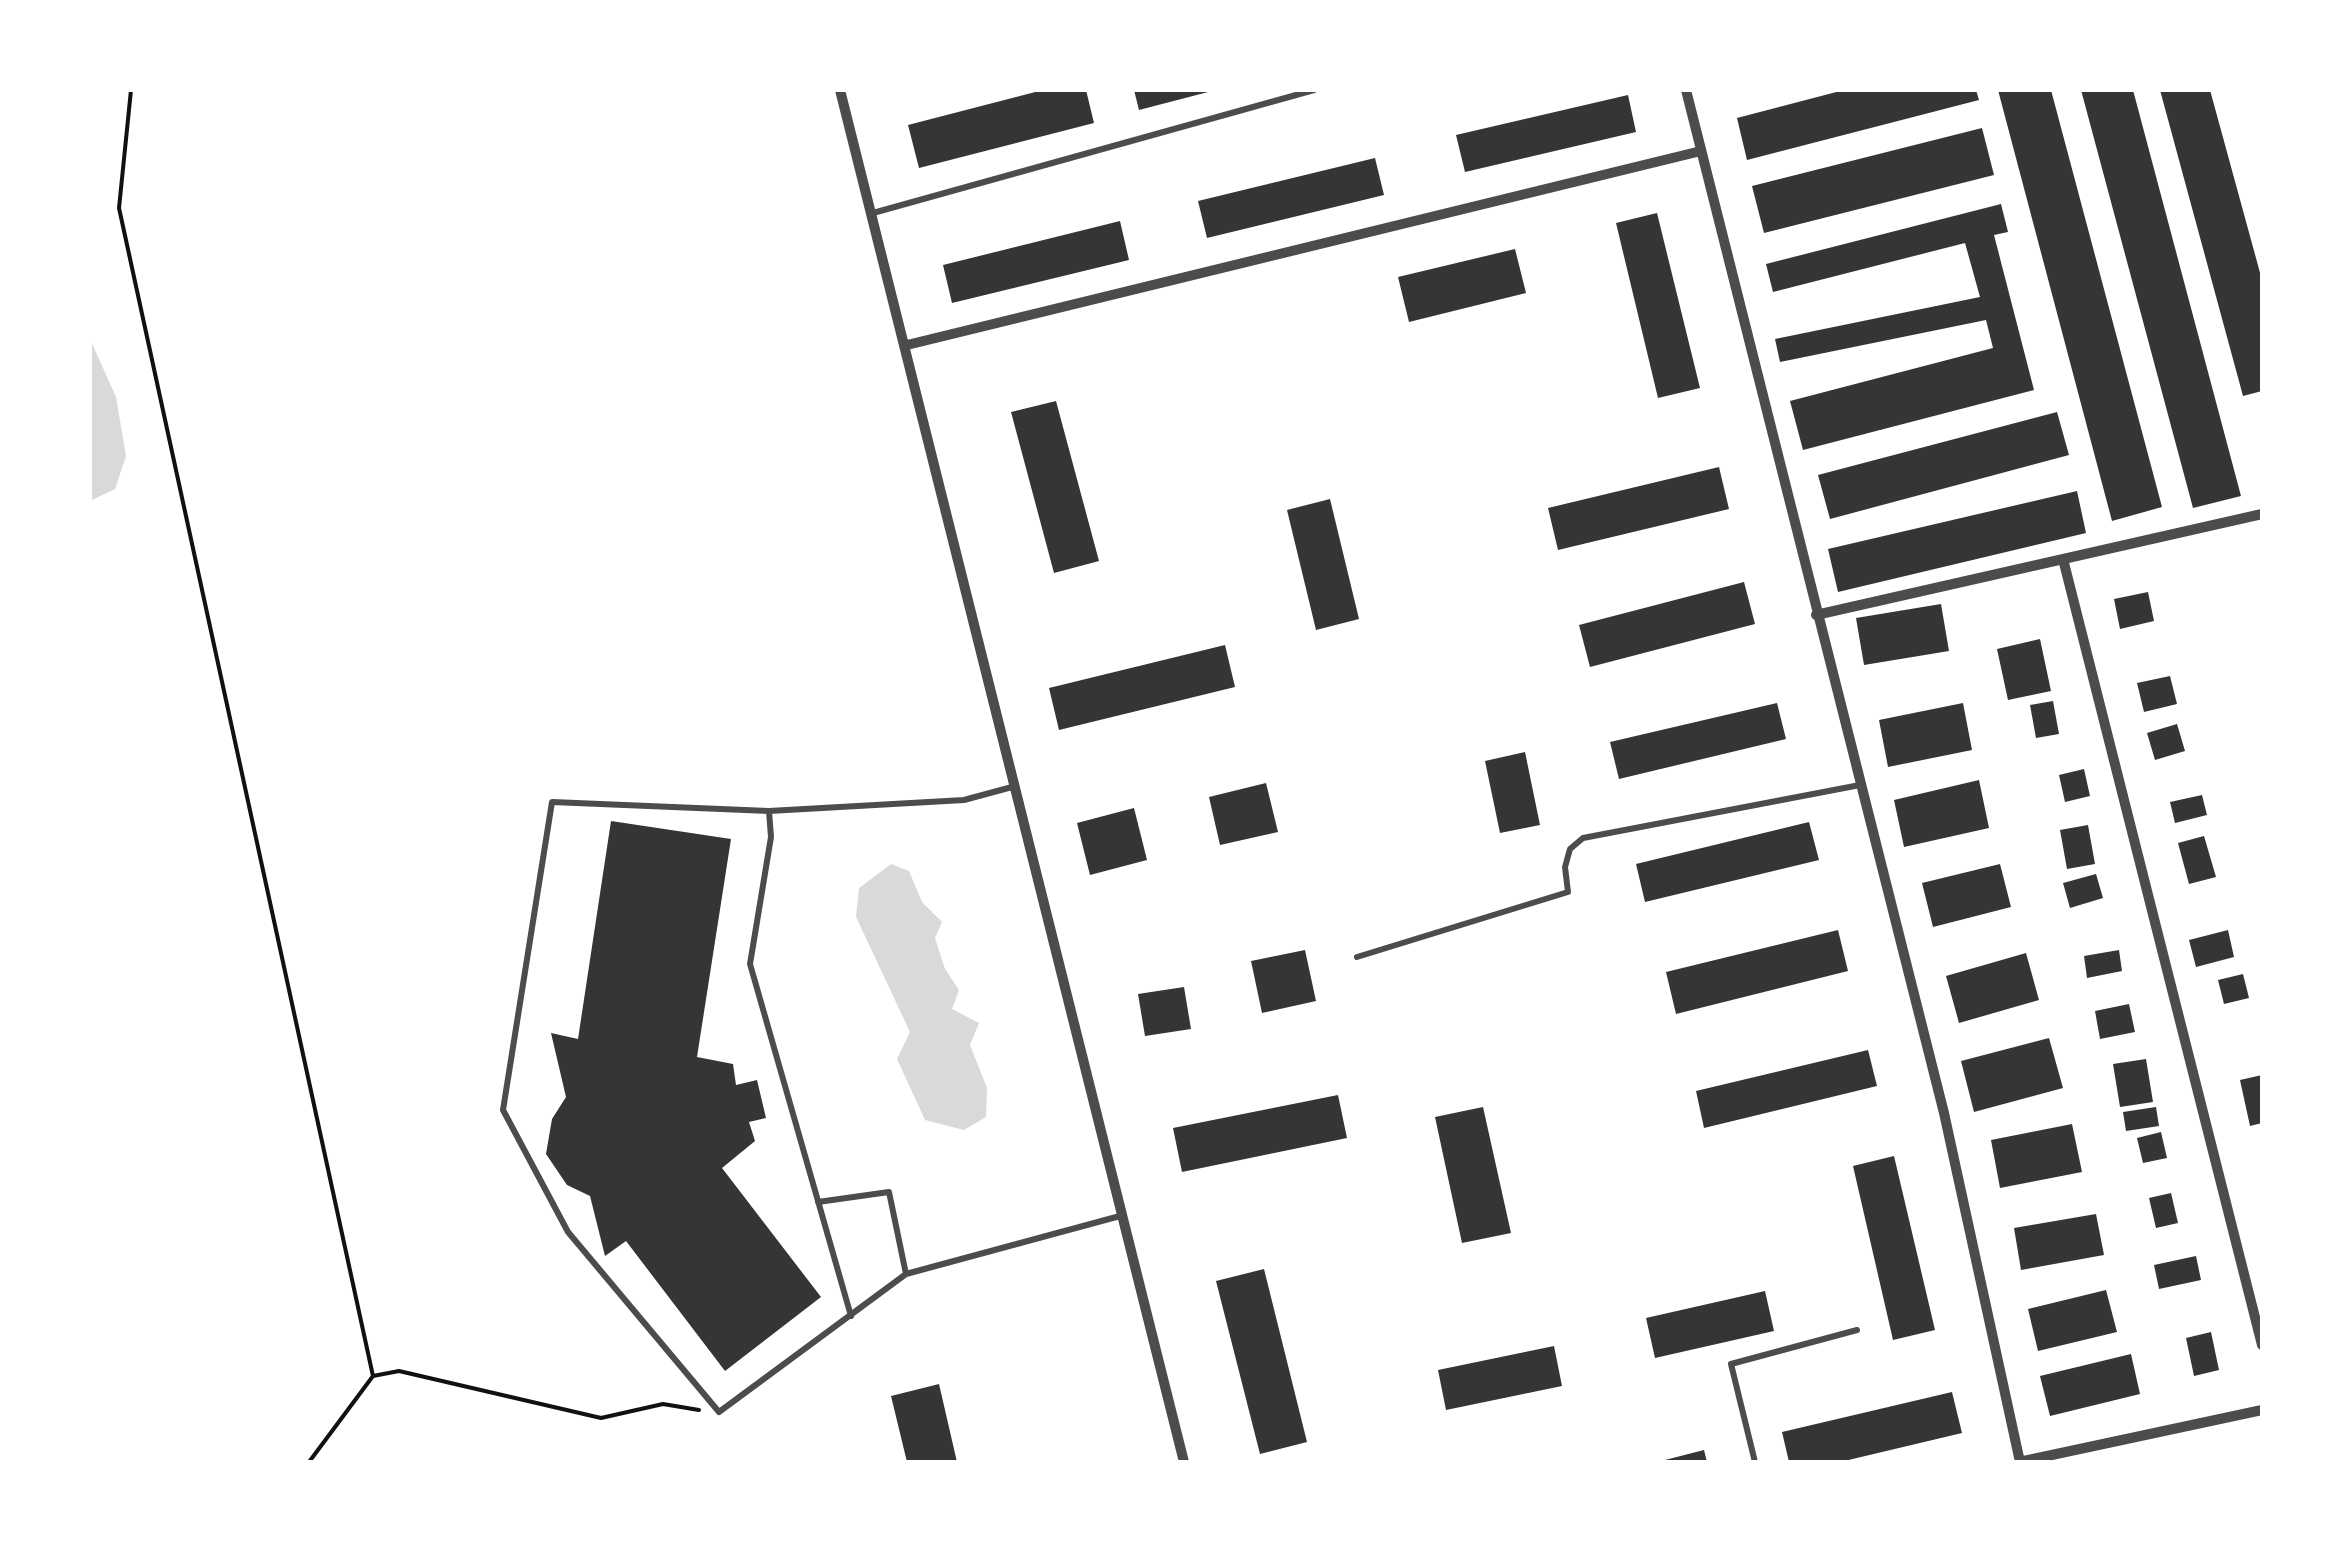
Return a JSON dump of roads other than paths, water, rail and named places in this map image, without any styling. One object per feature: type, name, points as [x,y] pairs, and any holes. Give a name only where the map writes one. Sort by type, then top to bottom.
[{"type":"street","points":[[840,90],[1184,1462]]},
{"type":"street","points":[[1686,90],[1944,1112],[2020,1462],[2262,1410]]},
{"type":"street","points":[[907,345],[1701,151]]},
{"type":"street","points":[[1816,615],[2262,514]]},
{"type":"street","points":[[2063,559],[2262,1344]]},
{"type":"lane","points":[[873,213],[1314,90]]},
{"type":"lane","points":[[1357,956],[1568,892],[1565,868],[1570,848],[1583,838],[1860,784]]},
{"type":"lane","points":[[1012,787],[964,800],[769,811],[552,802],[503,1110],[568,1232],[719,1412],[906,1274],[1120,1216]]},
{"type":"lane","points":[[769,811],[771,837],[750,964],[851,1316]]},
{"type":"lane","points":[[818,1202],[889,1192],[906,1274]]},
{"type":"lane","points":[[1755,1462],[1731,1364],[1857,1330]]}]
